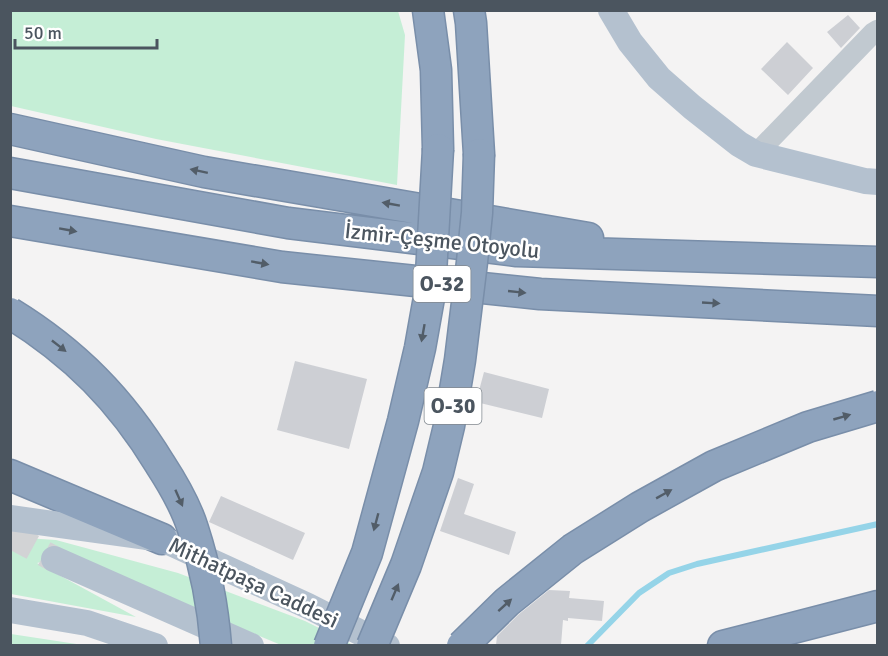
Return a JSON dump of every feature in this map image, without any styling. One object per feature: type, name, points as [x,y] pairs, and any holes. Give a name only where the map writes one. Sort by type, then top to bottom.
[{"type":"highway","points":[[329,645],[367,553],[404,421],[430,292],[438,149],[436,70],[428,10]]},
{"type":"highway","name":"O-30","points":[[372,645],[406,565],[438,472],[449,426],[460,360],[477,213],[479,154],[469,10]]},
{"type":"highway","points":[[10,129],[204,172],[697,256]]},
{"type":"highway","name":"İzmir-Çeşme Otoyolu","points":[[10,173],[288,223],[506,249],[878,262]]},
{"type":"highway","name":"İzmir-Çeşme Otoyolu","points":[[10,220],[282,267],[540,294],[878,311]]},
{"type":"highway","points":[[10,313],[62,348],[96,379],[126,413],[154,454],[175,488],[193,528],[214,623],[216,645]]},
{"type":"highway","points":[[462,645],[507,602],[573,549],[640,507],[714,466],[808,427],[878,406]]},
{"type":"highway","points":[[10,475],[162,539]]},
{"type":"highway","points":[[723,645],[878,606]]},
{"type":"main road","points":[[611,10],[630,42],[659,78],[725,134],[756,154],[865,181],[878,182]]},
{"type":"main road","name":"Mithatpaşa Caddesi","points":[[10,518],[162,539],[387,645]]},
{"type":"main road","points":[[54,559],[252,645]]},
{"type":"main road","points":[[10,610],[87,623],[155,645]]},
{"type":"street","points":[[756,154],[878,30]]},
{"type":"green space","points":[[11,10],[398,11],[405,35],[397,185],[156,139],[11,106]]},
{"type":"green space","points":[[10,537],[56,540],[178,573],[305,621],[353,645],[281,645],[68,556],[37,563],[136,617],[11,594]]},
{"type":"green space","points":[[11,634],[83,645],[11,645]]},
{"type":"building","points":[[848,15],[860,28],[841,48],[827,32]]},
{"type":"building","points":[[787,42],[813,68],[788,95],[761,69]]},
{"type":"building","points":[[295,361],[367,379],[349,449],[277,430]]},
{"type":"building","points":[[484,372],[549,389],[542,418],[476,402]]},
{"type":"building","points":[[458,478],[474,484],[464,514],[516,532],[509,555],[440,531]]},
{"type":"building","points":[[221,496],[305,533],[293,560],[209,522]]},
{"type":"building","points":[[549,590],[570,591],[569,598],[604,601],[602,621],[568,618],[568,621],[563,620],[561,645],[496,645],[497,636],[518,615]]},
{"type":"waterway","points":[[587,646],[639,593],[669,573],[697,564],[878,524]]},
{"type":"tunnel","points":[[10,535],[54,559]]}]
